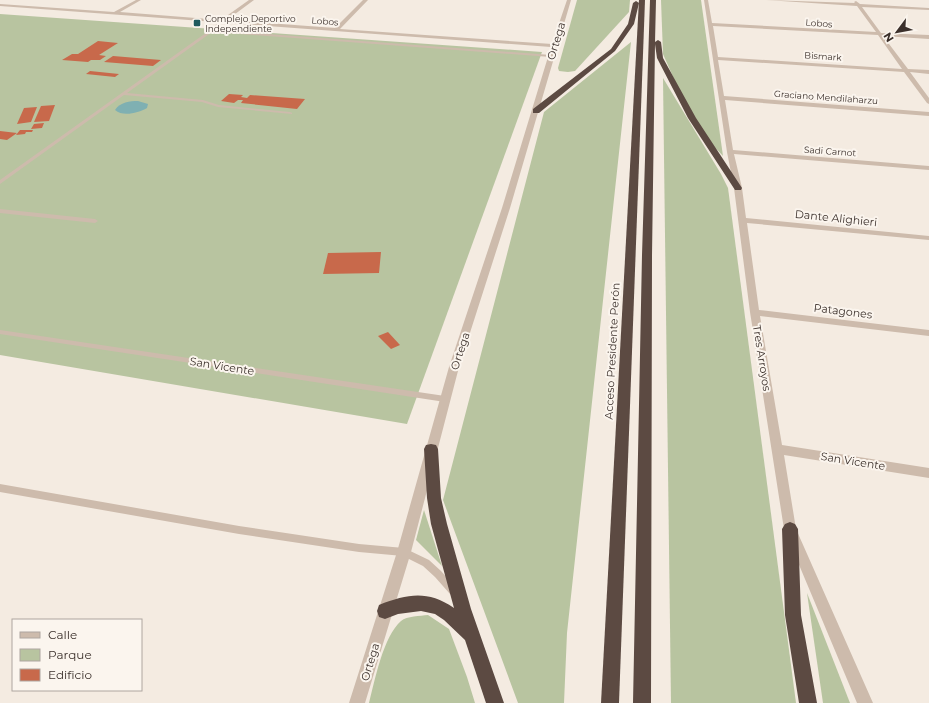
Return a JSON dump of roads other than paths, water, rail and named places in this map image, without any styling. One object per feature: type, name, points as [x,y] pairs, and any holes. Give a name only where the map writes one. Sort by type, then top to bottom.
[{"type":"highway","points":[[536,111],[613,50],[631,24],[636,0]]},
{"type":"highway","name":"Acceso Presidente Perón","points":[[610,703],[642,0]]},
{"type":"highway","points":[[642,703],[653,0]]},
{"type":"highway","points":[[652,23],[657,39],[660,58],[692,118],[738,188]]},
{"type":"highway","points":[[431,449],[434,498],[440,524],[463,609],[496,703]]},
{"type":"highway","points":[[790,529],[793,615],[808,703]]},
{"type":"highway","points":[[385,611],[398,605],[410,602],[424,602],[436,605],[455,618],[474,640]]},
{"type":"street","points":[[14,6],[28,0]]},
{"type":"street","points":[[114,14],[140,0]]},
{"type":"street","points":[[221,22],[252,0]]},
{"type":"street","points":[[336,30],[366,0]]},
{"type":"street","name":"Ortega","points":[[357,703],[404,552],[445,398],[506,208],[536,111],[550,56],[569,0]]},
{"type":"street","name":"Tres Arroyos","points":[[706,0],[730,152],[738,188],[754,312],[790,529],[865,703]]},
{"type":"street","points":[[768,0],[857,2],[929,9]]},
{"type":"street","points":[[857,2],[929,102]]},
{"type":"street","name":"Lobos","points":[[0,5],[554,46]]},
{"type":"street","name":"Lobos","points":[[709,24],[929,37]]},
{"type":"street","name":"Bismark","points":[[715,58],[929,72]]},
{"type":"street","name":"Graciano Mendilaharzu","points":[[721,98],[929,114]]},
{"type":"street","name":"Sadi Carnot","points":[[730,152],[929,168]]},
{"type":"street","name":"Dante Alighieri","points":[[742,220],[929,238]]},
{"type":"street","name":"Patagones","points":[[754,312],[929,333]]},
{"type":"street","name":"San Vicente","points":[[777,449],[929,473]]},
{"type":"lane","points":[[0,182],[211,31],[221,22]]},
{"type":"lane","points":[[211,31],[550,56]]},
{"type":"lane","points":[[122,94],[202,101],[218,106],[290,113]]},
{"type":"lane","points":[[0,211],[95,221]]},
{"type":"lane","name":"San Vicente","points":[[0,332],[445,398]]},
{"type":"lane","points":[[0,488],[246,531],[358,548],[404,552],[422,561],[438,574],[452,590],[463,609]]},
{"type":"water","points":[[138,101],[148,104],[147,108],[131,114],[118,112],[115,110],[122,104]]},
{"type":"place","name":"Complejo Deportivo Independiente","points":[[197,23]]}]
